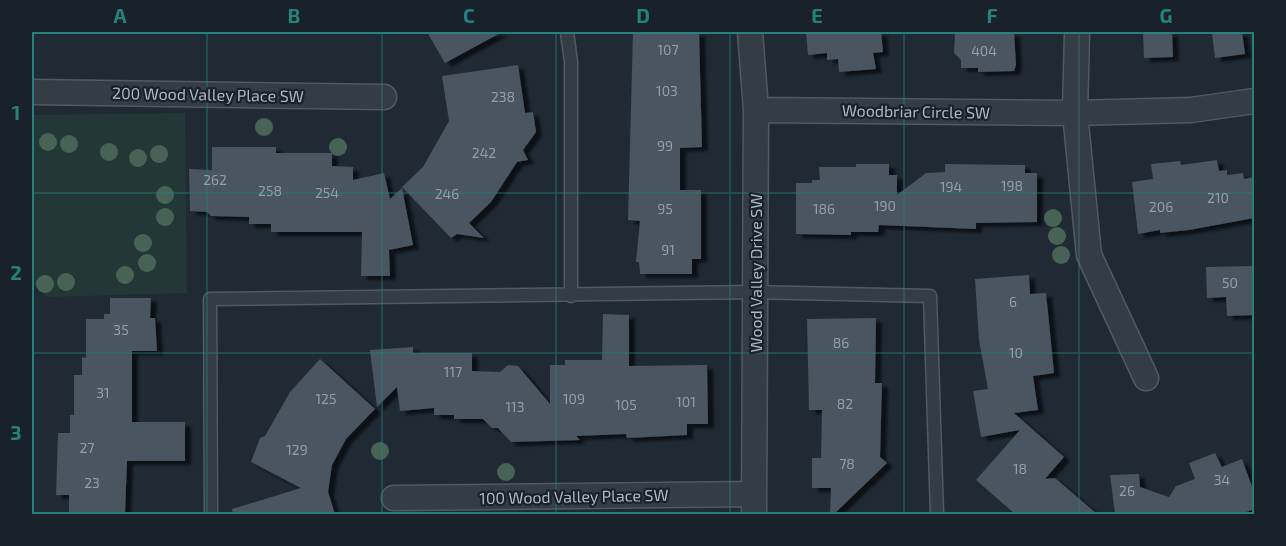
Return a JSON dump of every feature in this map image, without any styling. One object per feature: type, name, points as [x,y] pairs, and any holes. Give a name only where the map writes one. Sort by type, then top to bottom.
[{"type":"street","name":"Wood Valley Drive SW","points":[[750,32],[756,110],[754,504]]},
{"type":"street","points":[[1077,32],[1075,113],[1089,255],[1146,378]]},
{"type":"street","name":"200 Wood Valley Place SW","points":[[32,92],[384,97]]},
{"type":"street","name":"Woodbriar Circle SW","points":[[756,110],[1075,113],[1191,110],[1254,101]]},
{"type":"street","name":"100 Wood Valley Place SW","points":[[394,498],[754,504]]},
{"type":"lane","points":[[567,32],[571,62],[571,296]]},
{"type":"lane","points":[[211,514],[210,300],[754,292],[930,296],[937,514]]},
{"type":"green space","points":[[185,113],[187,293],[47,297],[32,284],[32,115]]},
{"type":"building","points":[[427,32],[502,32],[445,63]]},
{"type":"building","points":[[633,32],[699,32],[702,147],[680,148],[680,190],[701,190],[701,259],[692,259],[692,274],[640,274],[639,262],[636,262],[640,221],[628,220]]},
{"type":"building","points":[[806,32],[881,32],[883,52],[873,53],[876,69],[839,72],[838,59],[827,60],[827,53],[808,55]]},
{"type":"building","points":[[955,32],[1014,32],[1016,65],[1014,71],[978,72],[978,68],[961,68],[961,60],[954,53]]},
{"type":"building","points":[[1143,32],[1172,32],[1173,57],[1144,58]]},
{"type":"building","points":[[1212,32],[1242,32],[1245,54],[1215,58]]},
{"type":"building","points":[[518,65],[525,113],[533,112],[536,132],[523,150],[528,160],[517,162],[491,202],[469,223],[484,238],[457,234],[451,238],[402,187],[423,167],[449,121],[442,76]]},
{"type":"building","points":[[212,147],[276,147],[276,153],[332,153],[332,166],[353,167],[353,180],[384,173],[390,199],[402,188],[413,245],[389,250],[390,276],[361,276],[362,232],[271,232],[271,224],[249,224],[249,217],[211,216],[207,212],[190,211],[189,169],[212,170]]},
{"type":"building","points":[[1217,160],[1219,171],[1227,170],[1227,175],[1243,173],[1244,179],[1254,177],[1254,218],[1189,230],[1160,233],[1160,230],[1138,234],[1132,182],[1153,179],[1151,164],[1180,161],[1181,165]]},
{"type":"building","points":[[856,164],[889,164],[889,175],[897,175],[897,195],[926,173],[945,172],[945,164],[1025,165],[1025,173],[1037,173],[1037,222],[976,223],[976,229],[879,225],[878,232],[851,232],[851,235],[796,234],[796,183],[812,183],[812,180],[820,180],[819,167],[856,167]]},
{"type":"building","points":[[1254,266],[1254,315],[1227,316],[1226,297],[1207,298],[1206,267]]},
{"type":"building","points":[[1029,275],[1030,294],[1046,293],[1054,373],[1033,376],[1038,410],[1014,413],[1064,457],[1045,479],[1055,478],[1097,514],[1015,514],[976,480],[1020,430],[981,437],[973,391],[988,389],[979,340],[975,279]]},
{"type":"building","points":[[110,298],[151,298],[150,318],[155,318],[157,351],[132,351],[132,422],[185,422],[185,461],[127,461],[125,513],[69,513],[69,495],[56,495],[58,433],[70,433],[70,415],[74,415],[74,375],[82,375],[82,357],[86,358],[86,319],[104,319],[104,314],[110,314]]},
{"type":"building","points":[[603,314],[629,315],[629,366],[707,365],[708,424],[687,424],[687,435],[627,438],[626,434],[576,436],[580,440],[511,442],[498,428],[492,428],[483,419],[454,419],[454,415],[434,415],[434,408],[400,411],[397,387],[377,407],[370,350],[413,347],[413,353],[472,353],[472,371],[500,372],[508,365],[518,366],[550,404],[550,365],[565,365],[565,360],[602,360]]},
{"type":"building","points":[[876,318],[875,383],[882,383],[880,457],[887,463],[834,514],[830,514],[831,488],[812,488],[812,458],[821,458],[822,410],[809,410],[807,319]]},
{"type":"building","points":[[320,359],[375,409],[346,439],[332,465],[328,492],[335,514],[233,514],[232,509],[301,488],[251,462],[260,438],[265,436],[290,392]]},
{"type":"building","points":[[1215,453],[1222,467],[1242,459],[1254,492],[1254,509],[1241,514],[1115,514],[1110,475],[1139,474],[1140,487],[1169,497],[1176,486],[1195,479],[1189,463]]}]
